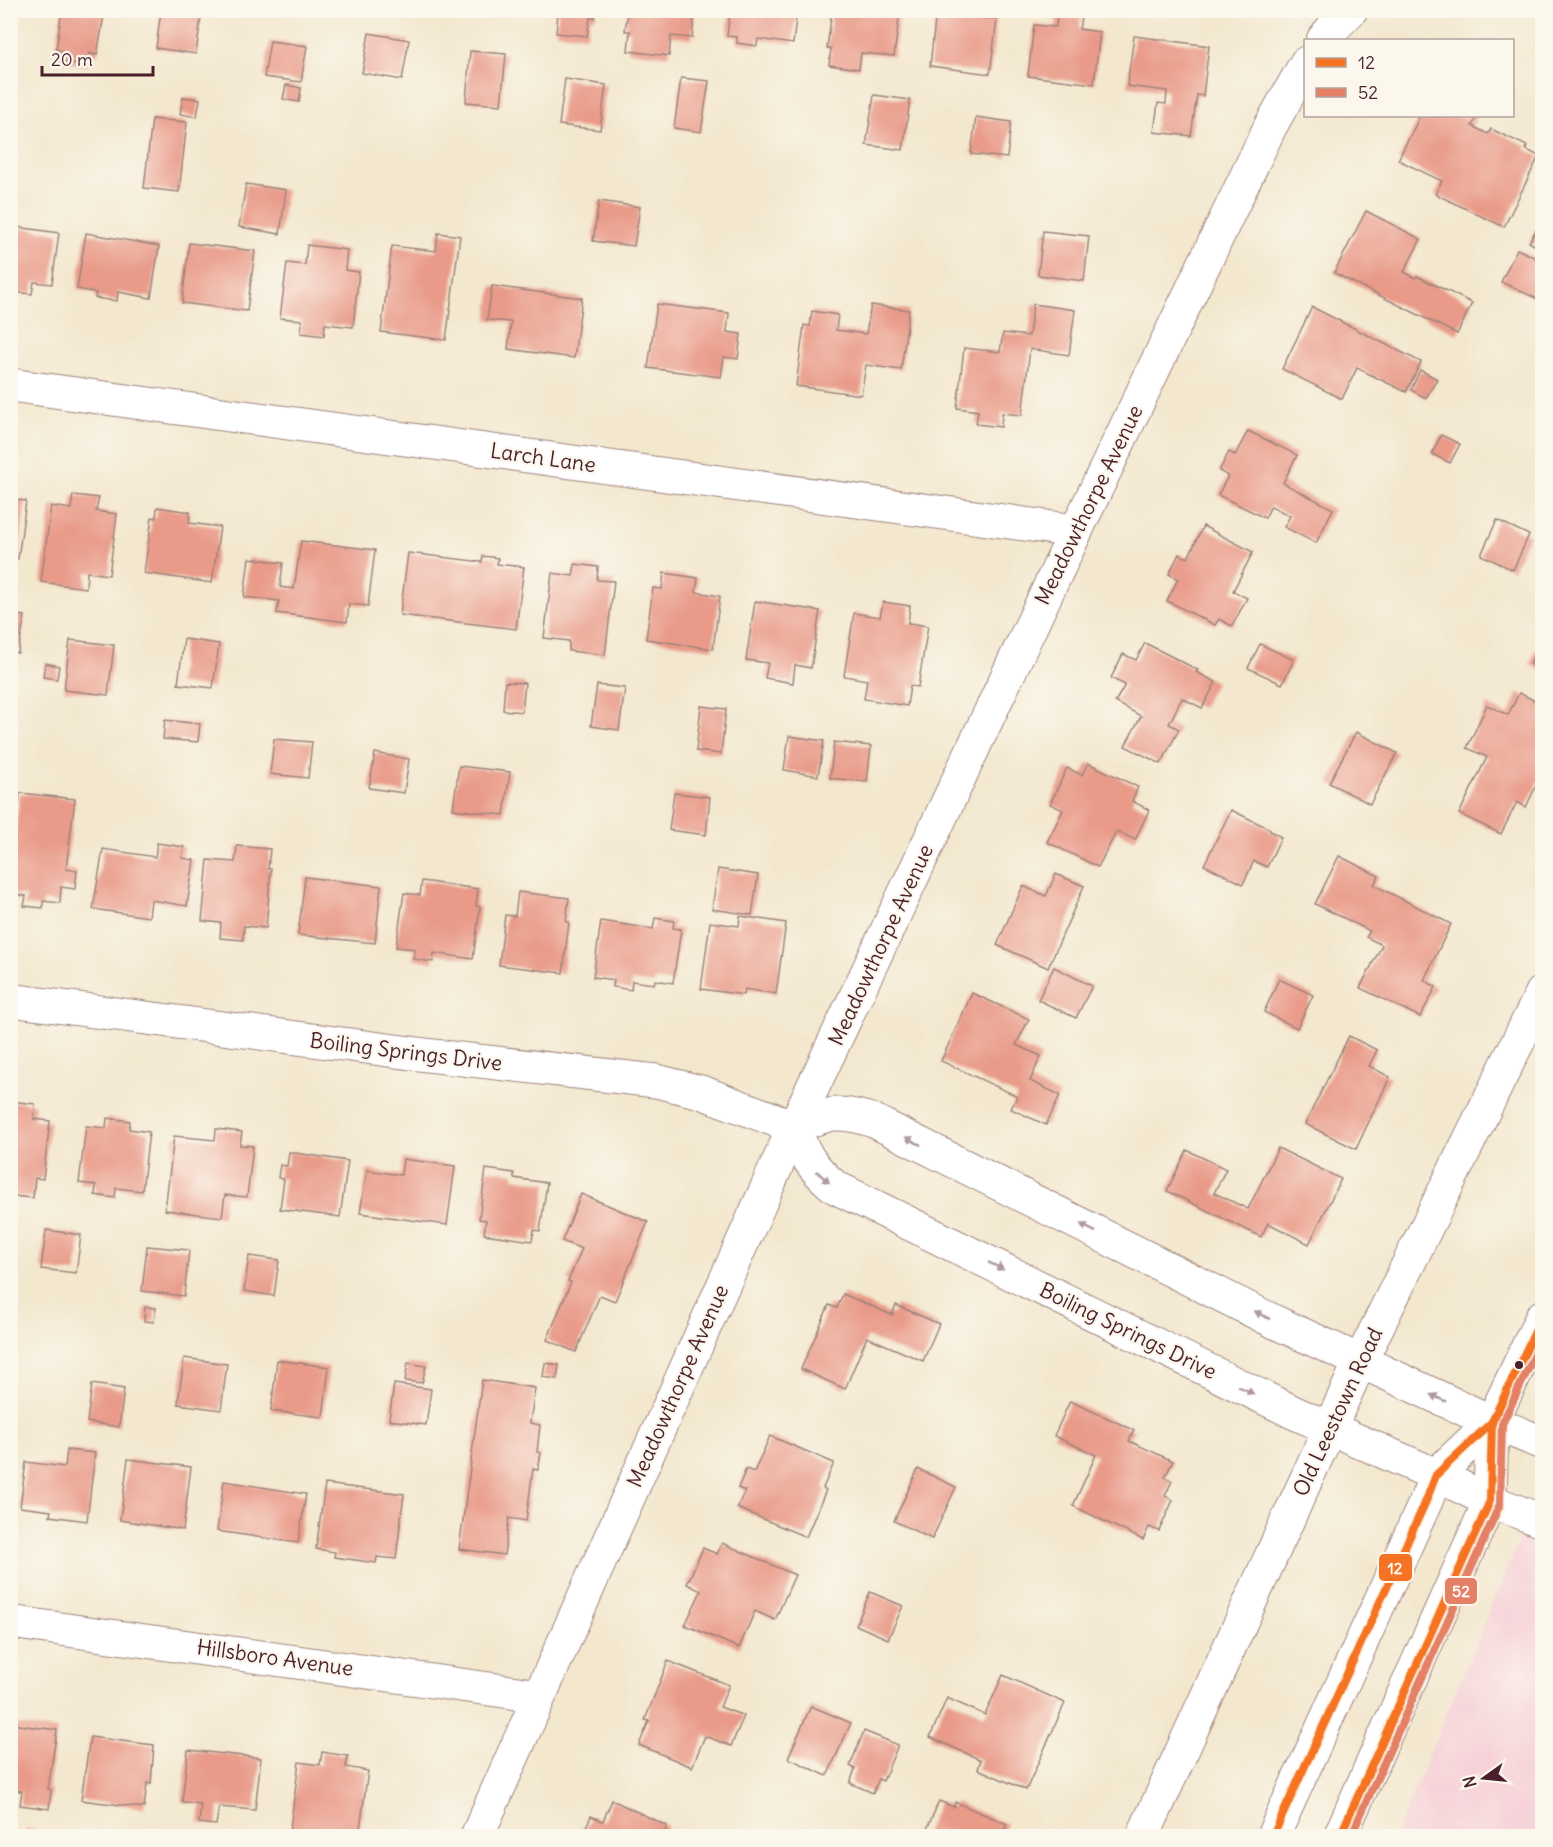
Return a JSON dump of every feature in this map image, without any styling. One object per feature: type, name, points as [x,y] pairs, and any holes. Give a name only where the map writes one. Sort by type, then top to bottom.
[{"type":"street","points":[[1324,39],[1351,10]]},
{"type":"street","name":"Meadowthorpe Avenue","points":[[477,1836],[794,1127],[1076,531],[1270,127],[1304,65]]},
{"type":"street","name":"Larch Lane","points":[[10,385],[1076,531]]},
{"type":"street","name":"Old Leestown Road","points":[[1143,1836],[1360,1362],[1542,993]]},
{"type":"street","name":"Boiling Springs Drive","points":[[10,1000],[426,1055],[656,1081],[701,1092],[794,1127],[809,1161],[818,1173],[835,1187],[1295,1413],[1490,1501],[1542,1521]]},
{"type":"street","points":[[794,1127],[836,1113],[874,1121],[1360,1362],[1542,1443]]},
{"type":"street","points":[[1274,1836],[1436,1475],[1492,1422],[1542,1317]]},
{"type":"street","points":[[1340,1836],[1490,1501],[1492,1422]]},
{"type":"street","name":"Hillsboro Avenue","points":[[10,1622],[539,1695]]},
{"type":"shaded area","points":[[1542,1485],[1542,1836],[1395,1836]]},
{"type":"building","points":[[62,10],[105,10],[97,55],[89,53],[87,66],[60,61],[62,51],[56,49]]},
{"type":"building","points":[[161,10],[202,10],[196,54],[156,48]]},
{"type":"building","points":[[552,10],[596,10],[595,18],[590,18],[587,36],[556,33],[558,13],[551,12]]},
{"type":"building","points":[[628,10],[695,10],[692,38],[671,36],[669,56],[628,51],[630,31],[625,31]]},
{"type":"building","points":[[730,10],[797,10],[793,44],[758,39],[757,46],[737,43],[737,37],[727,36]]},
{"type":"building","points":[[832,10],[900,10],[894,56],[861,53],[859,69],[829,65],[831,49],[827,48]]},
{"type":"building","points":[[952,10],[980,10],[979,17],[997,19],[990,74],[930,66],[936,11],[952,13]]},
{"type":"building","points":[[1057,16],[1081,18],[1079,29],[1100,32],[1094,84],[1028,76],[1034,25],[1056,27]]},
{"type":"building","points":[[369,33],[409,40],[402,80],[362,73]]},
{"type":"building","points":[[1134,36],[1209,46],[1203,96],[1197,95],[1191,136],[1154,132],[1158,103],[1166,104],[1167,91],[1127,86]]},
{"type":"building","points":[[270,41],[307,46],[301,82],[264,77]]},
{"type":"building","points":[[470,51],[506,54],[501,105],[466,102]]},
{"type":"building","points":[[681,78],[709,81],[701,132],[674,128]]},
{"type":"building","points":[[565,79],[606,85],[600,130],[559,125]]},
{"type":"building","points":[[286,85],[301,88],[299,102],[283,99]]},
{"type":"building","points":[[874,95],[910,100],[903,150],[866,145]]},
{"type":"building","points":[[183,97],[200,99],[197,117],[180,114]]},
{"type":"building","points":[[976,117],[1011,122],[1007,158],[971,154]]},
{"type":"building","points":[[1420,117],[1477,117],[1472,126],[1488,134],[1491,129],[1527,146],[1525,149],[1539,156],[1504,227],[1435,194],[1442,181],[1398,160]]},
{"type":"building","points":[[152,119],[187,122],[179,192],[144,188]]},
{"type":"building","points":[[246,184],[286,190],[280,234],[239,227]]},
{"type":"building","points":[[599,201],[640,207],[634,246],[593,241]]},
{"type":"building","points":[[1366,211],[1421,239],[1404,272],[1472,303],[1457,334],[1334,273]]},
{"type":"building","points":[[1542,220],[1542,250],[1529,242]]},
{"type":"building","points":[[10,226],[59,233],[52,284],[34,282],[32,294],[13,292],[15,279],[10,279]]},
{"type":"building","points":[[1043,231],[1089,236],[1084,281],[1038,275]]},
{"type":"building","points":[[86,233],[159,246],[151,298],[118,292],[117,301],[95,298],[96,293],[77,289]]},
{"type":"building","points":[[438,233],[460,236],[446,340],[381,332],[392,246],[436,251]]},
{"type":"building","points":[[189,243],[255,251],[247,311],[182,303]]},
{"type":"building","points":[[307,245],[347,250],[345,270],[359,272],[353,327],[325,324],[324,336],[301,333],[302,320],[280,318],[287,263],[305,265]]},
{"type":"building","points":[[1517,249],[1542,261],[1540,300],[1501,282]]},
{"type":"building","points":[[492,286],[582,298],[574,358],[508,349],[511,322],[487,320]]},
{"type":"building","points":[[657,304],[729,313],[727,332],[741,334],[738,359],[724,357],[721,377],[648,368]]},
{"type":"building","points":[[1033,304],[1075,310],[1069,355],[1030,349],[1022,415],[1002,413],[1001,427],[976,424],[978,411],[957,408],[964,348],[1000,352],[1003,333],[1029,336]]},
{"type":"building","points":[[871,305],[909,310],[901,370],[866,365],[861,395],[796,386],[804,325],[810,326],[812,311],[838,315],[836,330],[866,334]]},
{"type":"building","points":[[1312,307],[1421,362],[1406,392],[1357,368],[1342,399],[1282,369]]},
{"type":"building","points":[[1420,370],[1437,379],[1426,398],[1411,390]]},
{"type":"building","points":[[1248,431],[1297,455],[1283,483],[1333,509],[1316,543],[1284,527],[1290,516],[1271,506],[1265,518],[1218,495],[1228,476],[1219,471],[1229,452],[1235,455]]},
{"type":"building","points":[[1441,435],[1460,444],[1450,463],[1432,454]]},
{"type":"building","points":[[73,495],[99,498],[96,511],[117,514],[109,575],[87,572],[86,588],[41,582],[51,506],[71,509]]},
{"type":"building","points":[[10,499],[26,501],[18,559],[10,558]]},
{"type":"building","points":[[157,507],[190,512],[189,523],[220,527],[212,583],[144,573],[152,517],[156,518]]},
{"type":"building","points":[[1497,520],[1529,535],[1513,570],[1481,555]]},
{"type":"building","points":[[1203,526],[1253,552],[1233,591],[1247,598],[1232,626],[1219,619],[1215,625],[1167,601],[1178,579],[1169,574],[1179,554],[1188,558]]},
{"type":"building","points":[[301,541],[375,550],[368,606],[349,604],[347,622],[277,613],[279,601],[244,597],[249,558],[283,563],[280,587],[294,589]]},
{"type":"building","points":[[408,553],[482,562],[483,556],[498,558],[497,564],[524,567],[516,629],[400,615]]},
{"type":"building","points":[[575,564],[598,567],[597,580],[614,581],[605,655],[569,651],[569,641],[544,638],[552,573],[573,576]]},
{"type":"building","points":[[664,573],[698,578],[696,592],[720,596],[713,649],[646,639],[653,588],[662,589]]},
{"type":"building","points":[[755,601],[820,611],[811,668],[795,665],[793,683],[765,678],[768,663],[746,660]]},
{"type":"building","points":[[883,602],[910,606],[908,623],[928,626],[918,687],[910,686],[907,706],[864,699],[867,680],[844,676],[854,613],[880,617]]},
{"type":"building","points":[[10,614],[25,616],[18,653],[10,652]]},
{"type":"building","points":[[1542,637],[1542,671],[1530,664]]},
{"type":"building","points":[[184,639],[219,644],[213,688],[178,684]]},
{"type":"building","points":[[70,640],[114,645],[108,695],[64,690]]},
{"type":"building","points":[[1145,643],[1198,670],[1196,672],[1216,682],[1202,708],[1182,698],[1169,724],[1179,729],[1161,764],[1125,746],[1141,716],[1115,702],[1125,685],[1111,678],[1123,654],[1136,660]]},
{"type":"building","points":[[1260,644],[1294,660],[1282,684],[1248,668]]},
{"type":"building","points":[[45,663],[59,666],[57,679],[43,677]]},
{"type":"building","points":[[505,682],[525,683],[522,712],[503,710]]},
{"type":"building","points":[[597,685],[625,688],[619,730],[591,726]]},
{"type":"building","points":[[1519,693],[1542,704],[1542,773],[1526,807],[1517,802],[1501,834],[1459,814],[1487,757],[1467,748],[1487,705],[1508,715]]},
{"type":"building","points":[[701,706],[726,709],[721,754],[696,751]]},
{"type":"building","points":[[165,720],[200,724],[198,742],[163,739]]},
{"type":"building","points":[[1356,732],[1397,753],[1370,804],[1329,783]]},
{"type":"building","points":[[789,736],[824,741],[818,776],[784,770]]},
{"type":"building","points":[[274,739],[312,742],[308,778],[270,774]]},
{"type":"building","points":[[834,742],[871,746],[867,782],[830,778]]},
{"type":"building","points":[[375,753],[409,759],[404,793],[369,788]]},
{"type":"building","points":[[1088,763],[1138,787],[1132,801],[1149,810],[1135,840],[1117,831],[1098,867],[1047,842],[1063,810],[1050,804],[1067,768],[1082,775]]},
{"type":"building","points":[[459,766],[510,772],[504,815],[453,809]]},
{"type":"building","points":[[20,793],[75,799],[66,869],[77,871],[75,889],[61,887],[60,903],[43,901],[43,908],[24,906],[26,896],[10,894],[10,872]]},
{"type":"building","points":[[674,793],[710,797],[706,835],[669,830]]},
{"type":"building","points":[[1231,810],[1270,829],[1281,837],[1267,867],[1254,861],[1243,884],[1204,865]]},
{"type":"building","points":[[157,843],[184,847],[182,858],[194,860],[187,906],[151,900],[149,917],[93,909],[103,849],[155,857]]},
{"type":"building","points":[[237,846],[270,849],[268,869],[271,869],[266,928],[244,926],[243,940],[220,938],[221,923],[202,921],[208,860],[235,862]]},
{"type":"building","points":[[1339,856],[1379,876],[1374,885],[1451,924],[1424,980],[1436,987],[1420,1017],[1360,988],[1382,945],[1366,937],[1370,931],[1315,904]]},
{"type":"building","points":[[718,869],[758,875],[752,915],[712,909]]},
{"type":"building","points":[[1056,874],[1084,886],[1048,968],[997,945],[1023,886],[1046,896]]},
{"type":"building","points":[[305,877],[381,886],[375,943],[298,935]]},
{"type":"building","points":[[422,881],[478,889],[476,906],[480,907],[473,959],[434,953],[433,962],[413,959],[415,949],[396,947],[404,893],[420,895]]},
{"type":"building","points":[[518,892],[569,898],[566,922],[569,922],[563,973],[499,965],[505,915],[515,916]]},
{"type":"building","points":[[740,916],[786,923],[776,994],[745,989],[744,995],[701,989],[710,922],[739,926]]},
{"type":"building","points":[[655,918],[674,921],[673,928],[681,929],[673,983],[655,980],[654,984],[632,981],[631,990],[613,987],[614,980],[593,977],[601,921],[653,929]]},
{"type":"building","points":[[1054,967],[1092,986],[1076,1018],[1038,1000]]},
{"type":"building","points":[[1279,979],[1313,995],[1297,1028],[1264,1012]]},
{"type":"building","points":[[972,993],[1029,1019],[1016,1045],[1041,1056],[1030,1081],[1060,1095],[1046,1125],[1011,1109],[1017,1096],[941,1061]]},
{"type":"building","points":[[1349,1036],[1377,1050],[1369,1066],[1390,1077],[1356,1149],[1305,1124]]},
{"type":"building","points":[[10,1101],[35,1104],[34,1119],[50,1121],[43,1179],[35,1178],[33,1198],[10,1196]]},
{"type":"building","points":[[107,1118],[130,1121],[129,1129],[149,1132],[142,1191],[116,1188],[115,1198],[95,1195],[96,1185],[79,1183],[86,1126],[106,1128]]},
{"type":"building","points":[[216,1129],[242,1132],[240,1145],[253,1146],[247,1197],[225,1195],[222,1217],[165,1210],[174,1136],[215,1140]]},
{"type":"building","points":[[1278,1148],[1341,1179],[1309,1244],[1268,1223],[1261,1237],[1167,1191],[1187,1150],[1226,1169],[1214,1193],[1248,1209]]},
{"type":"building","points":[[289,1152],[348,1161],[340,1217],[280,1209],[284,1179],[278,1178],[280,1165],[287,1166]]},
{"type":"building","points":[[403,1159],[455,1166],[447,1225],[360,1213],[367,1170],[401,1175]]},
{"type":"building","points":[[486,1169],[514,1173],[514,1178],[547,1183],[540,1231],[534,1230],[532,1241],[484,1234],[486,1220],[479,1219]]},
{"type":"building","points":[[581,1194],[648,1222],[615,1301],[600,1295],[576,1352],[547,1340],[582,1249],[562,1241]]},
{"type":"building","points":[[46,1230],[81,1235],[76,1273],[41,1269]]},
{"type":"building","points":[[147,1246],[189,1250],[184,1296],[142,1291]]},
{"type":"building","points":[[249,1256],[279,1260],[274,1296],[244,1291]]},
{"type":"building","points":[[843,1294],[892,1315],[896,1305],[939,1324],[923,1361],[867,1337],[845,1389],[801,1369],[829,1305],[837,1308]]},
{"type":"building","points":[[145,1307],[156,1308],[154,1322],[144,1321]]},
{"type":"building","points":[[184,1358],[227,1364],[221,1410],[178,1404]]},
{"type":"building","points":[[277,1360],[329,1367],[323,1417],[271,1411]]},
{"type":"building","points":[[408,1363],[426,1366],[422,1383],[405,1381]]},
{"type":"building","points":[[545,1363],[559,1365],[557,1379],[543,1377]]},
{"type":"building","points":[[482,1380],[535,1388],[530,1423],[540,1425],[537,1452],[541,1453],[538,1470],[533,1469],[526,1521],[509,1518],[504,1555],[459,1549]]},
{"type":"building","points":[[92,1384],[124,1389],[119,1427],[87,1422]]},
{"type":"building","points":[[394,1384],[431,1389],[426,1425],[389,1420]]},
{"type":"building","points":[[1070,1401],[1134,1430],[1129,1441],[1173,1461],[1165,1477],[1172,1481],[1165,1496],[1173,1500],[1159,1531],[1149,1527],[1143,1540],[1073,1506],[1096,1455],[1054,1436]]},
{"type":"building","points":[[770,1436],[834,1463],[823,1488],[826,1490],[806,1537],[737,1508],[745,1491],[738,1488],[746,1469],[754,1472]]},
{"type":"building","points":[[67,1450],[95,1453],[87,1521],[50,1516],[51,1511],[20,1507],[26,1462],[65,1467]]},
{"type":"building","points":[[128,1459],[191,1467],[183,1530],[120,1520]]},
{"type":"building","points":[[918,1469],[956,1487],[932,1539],[894,1521]]},
{"type":"building","points":[[224,1481],[306,1494],[298,1543],[217,1531]]},
{"type":"building","points":[[325,1484],[404,1494],[396,1559],[377,1557],[376,1563],[334,1557],[335,1552],[316,1549]]},
{"type":"building","points":[[722,1543],[795,1575],[775,1620],[755,1611],[739,1648],[685,1625],[701,1591],[687,1584],[703,1548],[717,1554]]},
{"type":"building","points":[[870,1592],[903,1606],[888,1639],[856,1625]]},
{"type":"building","points":[[668,1661],[729,1685],[720,1707],[744,1716],[731,1746],[705,1736],[692,1767],[639,1745],[649,1721],[645,1720]]},
{"type":"building","points":[[1003,1675],[1065,1703],[1026,1790],[978,1769],[981,1760],[930,1737],[947,1698],[985,1715]]},
{"type":"building","points":[[811,1706],[851,1723],[827,1776],[788,1758]]},
{"type":"building","points":[[10,1724],[57,1730],[48,1789],[51,1790],[49,1809],[20,1805],[22,1791],[10,1790]]},
{"type":"building","points":[[864,1731],[898,1745],[883,1781],[879,1779],[873,1793],[850,1783],[855,1769],[850,1766]]},
{"type":"building","points":[[90,1737],[154,1745],[151,1784],[147,1783],[144,1808],[81,1800]]},
{"type":"building","points":[[188,1750],[261,1758],[255,1810],[219,1807],[216,1825],[199,1823],[201,1804],[182,1802]]},
{"type":"building","points":[[322,1752],[348,1756],[346,1767],[368,1771],[359,1836],[289,1836],[299,1762],[320,1765]]},
{"type":"building","points":[[612,1800],[667,1826],[663,1836],[582,1836],[591,1816],[603,1821]]},
{"type":"building","points":[[939,1801],[954,1807],[955,1802],[1007,1824],[1001,1836],[924,1836]]},
{"type":"building","points":[[26,1829],[64,1833],[64,1836],[25,1836]]},
{"type":"transit line","name":"12","points":[[1273,1836],[1436,1475],[1492,1422],[1542,1317]]},
{"type":"transit line","name":"52","points":[[1351,1836],[1500,1504],[1502,1424],[1542,1340]]},
{"type":"transit line","name":"12","points":[[1340,1836],[1490,1501],[1492,1422],[1505,1395]]}]
